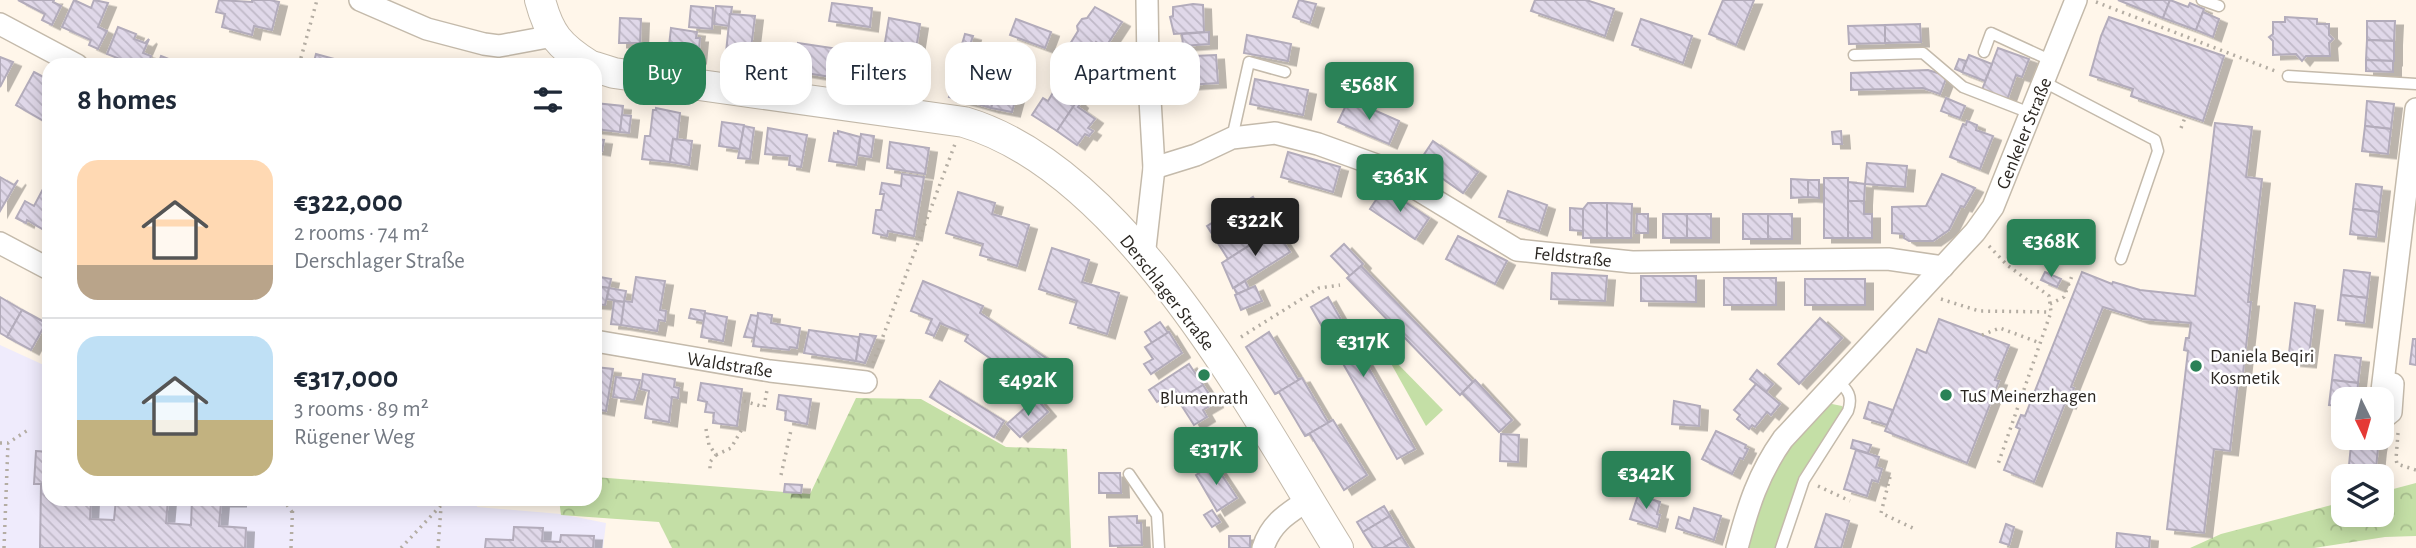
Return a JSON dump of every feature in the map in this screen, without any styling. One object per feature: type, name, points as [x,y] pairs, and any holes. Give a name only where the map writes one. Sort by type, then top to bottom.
[{"type":"main road","name":"Derschlager Straße","points":[[540,0],[553,36],[577,58]]},
{"type":"main road","name":"Derschlager Straße","points":[[602,70],[614,74],[964,122],[984,128],[1046,163],[1080,190],[1144,257],[1215,352],[1338,548]]},
{"type":"street","points":[[360,0],[427,29],[484,44],[499,46],[553,36]]},
{"type":"street","points":[[1144,257],[1154,168],[1147,0]]},
{"type":"street","name":"Genkeler Straße","points":[[1737,548],[1753,492],[1766,462],[1783,439],[1975,232],[1993,207],[2076,0]]},
{"type":"street","points":[[0,24],[64,58]]},
{"type":"street","points":[[2385,387],[2416,109]]},
{"type":"street","name":"Feldstraße","points":[[1154,168],[1196,155],[1232,138],[1275,133],[1318,144],[1379,166],[1517,250],[1632,261],[1888,259],[1943,267]]},
{"type":"street","points":[[0,243],[42,265]]},
{"type":"street","name":"Waldstraße","points":[[602,342],[770,371],[866,382]]},
{"type":"street","points":[[1263,548],[1270,529],[1283,516],[1308,500]]},
{"type":"lane","points":[[2202,0],[2219,6]]},
{"type":"lane","points":[[1984,52],[1991,33],[2052,61]]},
{"type":"lane","points":[[1854,55],[1923,53],[1963,87],[2030,113]]},
{"type":"lane","points":[[1232,138],[1249,62],[1285,72]]},
{"type":"lane","points":[[2288,76],[2416,84]]},
{"type":"lane","points":[[2043,82],[2155,139],[2158,150],[2121,259]]},
{"type":"lane","points":[[1781,548],[1804,480],[1848,411],[1851,401],[1849,390],[1837,380]]},
{"type":"lane","points":[[1129,474],[1157,515],[1159,548]]},
{"type":"path","points":[[301,58],[317,0]]},
{"type":"path","points":[[2091,0],[2288,76]]},
{"type":"path","points":[[2181,128],[2186,115]]},
{"type":"path","points":[[866,382],[964,122]]},
{"type":"path","points":[[1975,232],[2007,265],[2049,296],[2051,312],[1997,467]]},
{"type":"path","points":[[2050,304],[2064,297],[2073,273]]},
{"type":"path","points":[[1241,337],[1319,288],[1340,285]]},
{"type":"path","points":[[1936,297],[1979,311],[2051,312]]},
{"type":"path","points":[[1982,335],[2000,328],[2040,343]]},
{"type":"path","points":[[744,401],[764,407],[770,371]]},
{"type":"path","points":[[2394,422],[2399,428],[2396,459],[2398,464],[2416,470]]},
{"type":"path","points":[[706,429],[709,445],[716,455]]},
{"type":"path","points":[[710,472],[710,462],[716,455],[731,448],[742,429]]},
{"type":"path","points":[[0,443],[8,443],[28,430]]},
{"type":"path","points":[[781,475],[790,430]]},
{"type":"path","points":[[4,548],[8,443]]},
{"type":"path","points":[[1890,477],[1881,513],[1917,530]]},
{"type":"path","points":[[1804,480],[1850,501]]},
{"type":"path","points":[[288,506],[292,512]]},
{"type":"path","points":[[290,548],[292,506]]},
{"type":"path","points":[[401,548],[440,506]]},
{"type":"path","points":[[438,548],[441,506]]},
{"type":"shaded area","points":[[0,345],[42,364],[42,506],[477,506],[561,514],[606,523],[603,548],[0,548]]},
{"type":"green space","points":[[1392,358],[1443,410],[1426,426],[1389,360]]},
{"type":"green space","points":[[856,398],[921,399],[1006,447],[1067,449],[1071,548],[672,548],[659,522],[561,515],[560,506],[602,506],[602,478],[810,494]]},
{"type":"green space","points":[[1827,403],[1842,406],[1844,409],[1800,475],[1775,548],[1747,548],[1762,494],[1773,467]]},
{"type":"green space","points":[[2416,483],[2416,536],[2385,537],[2314,548],[2190,548],[2221,534],[2331,505],[2331,527],[2394,527],[2394,489]]},
{"type":"building","points":[[18,0],[54,0],[53,2],[61,6],[52,25],[42,20],[45,14]]},
{"type":"building","points":[[74,0],[91,8],[94,0],[108,3],[98,27],[107,31],[98,49],[89,45],[91,40],[62,27]]},
{"type":"building","points":[[219,0],[279,2],[272,30],[254,26],[252,35],[222,27],[225,14],[216,12]]},
{"type":"building","points":[[1299,0],[1316,4],[1310,23],[1293,17]]},
{"type":"building","points":[[1535,0],[1586,0],[1614,9],[1605,36],[1531,11]]},
{"type":"building","points":[[1723,0],[1754,0],[1736,45],[1709,34]]},
{"type":"building","points":[[2118,0],[2170,0],[2163,18]]},
{"type":"building","points":[[2170,0],[2188,7],[2190,3],[2204,9],[2196,30],[2163,18]]},
{"type":"building","points":[[832,3],[872,8],[870,27],[829,21]]},
{"type":"building","points":[[1203,5],[1204,32],[1174,34],[1170,17],[1173,16],[1173,7]]},
{"type":"building","points":[[691,6],[713,8],[712,29],[689,27]]},
{"type":"building","points":[[716,6],[732,7],[729,26],[714,24]]},
{"type":"building","points":[[1095,7],[1122,22],[1109,42],[1071,42],[1078,31],[1077,26],[1082,19],[1087,18]]},
{"type":"building","points":[[2203,12],[2219,19],[2213,37],[2196,30]]},
{"type":"building","points":[[730,14],[755,16],[752,42],[727,42]]},
{"type":"building","points":[[2109,17],[2224,56],[2203,121],[2131,96],[2133,89],[2090,75]]},
{"type":"building","points":[[2285,17],[2317,19],[2317,24],[2329,24],[2329,35],[2333,39],[2329,43],[2330,56],[2306,56],[2302,61],[2296,54],[2273,55],[2273,41],[2269,37],[2273,34],[2273,22],[2285,22]]},
{"type":"building","points":[[620,18],[641,19],[640,42],[619,43]]},
{"type":"building","points":[[889,18],[920,24],[917,42],[885,42]]},
{"type":"building","points":[[1016,19],[1051,32],[1045,48],[1036,45],[1036,42],[1010,35]]},
{"type":"building","points":[[1641,19],[1692,36],[1683,63],[1632,45]]},
{"type":"building","points":[[2367,21],[2395,21],[2394,41],[2367,40]]},
{"type":"building","points":[[1920,24],[1921,42],[1885,43],[1885,25]]},
{"type":"building","points":[[1885,25],[1885,43],[1849,44],[1848,26]]},
{"type":"building","points":[[118,27],[136,34],[134,39],[145,43],[149,39],[143,53],[150,58],[117,58],[107,54]]},
{"type":"building","points":[[671,28],[697,32],[696,38],[700,38],[700,42],[669,42]]},
{"type":"building","points":[[1209,32],[1209,44],[1183,42],[1182,34]]},
{"type":"building","points":[[965,34],[973,36],[971,42],[963,42]]},
{"type":"building","points":[[1247,35],[1291,44],[1288,61],[1244,53]]},
{"type":"building","points":[[2367,40],[2394,41],[2394,61],[2366,60]]},
{"type":"building","points":[[812,45],[826,47],[826,76],[812,74]]},
{"type":"building","points":[[1998,48],[2029,59],[2022,77],[2016,75],[2007,100],[1982,90]]},
{"type":"building","points":[[316,54],[330,58],[315,58]]},
{"type":"building","points":[[1216,55],[1218,83],[1200,84],[1200,56]]},
{"type":"building","points":[[1969,55],[1992,64],[1985,81],[1962,72]]},
{"type":"building","points":[[0,57],[13,62],[0,87]]},
{"type":"building","points":[[1959,59],[1966,61],[1962,72],[1955,69]]},
{"type":"building","points":[[2366,60],[2393,61],[2393,72],[2366,71]]},
{"type":"building","points":[[1928,70],[1947,76],[1940,94],[1923,88],[1851,90],[1851,73]]},
{"type":"building","points":[[34,72],[42,76],[42,120],[16,105]]},
{"type":"building","points":[[1255,79],[1308,90],[1303,115],[1250,104]]},
{"type":"building","points":[[1043,98],[1048,101],[1050,98],[1050,105],[1074,105],[1057,131],[1032,115]]},
{"type":"building","points":[[1946,98],[1965,106],[1960,118],[1941,111]]},
{"type":"building","points":[[1349,99],[1399,121],[1389,144],[1338,122]]},
{"type":"building","points":[[2367,101],[2394,104],[2391,129],[2365,126]]},
{"type":"building","points":[[602,104],[623,106],[620,132],[602,130]]},
{"type":"building","points":[[992,105],[1014,105],[1012,112],[991,108]]},
{"type":"building","points":[[1074,105],[1079,105],[1078,107],[1095,119],[1088,128],[1093,131],[1089,136],[1085,134],[1077,145],[1057,131]]},
{"type":"building","points":[[656,108],[680,113],[677,140],[673,139],[670,162],[642,159],[645,136],[650,136],[653,110]]},
{"type":"building","points":[[622,115],[631,116],[629,133],[620,132]]},
{"type":"building","points":[[1967,121],[1977,125],[1976,130],[1993,136],[1980,169],[1950,157],[1963,124],[1966,125]]},
{"type":"building","points":[[722,122],[744,125],[740,149],[719,146]]},
{"type":"building","points":[[2215,123],[2252,127],[2246,177],[2262,179],[2243,373],[2239,373],[2230,451],[2214,449],[2204,533],[2167,529],[2188,351],[2184,350],[2191,323],[2142,319],[2103,307],[2071,387],[2074,388],[2068,404],[2065,403],[2034,482],[2004,470],[2020,429],[2016,427],[2021,415],[2025,416],[2082,272],[2112,284],[2113,282],[2140,290],[2195,296]]},
{"type":"building","points":[[744,126],[754,128],[750,159],[738,158]]},
{"type":"building","points":[[2365,126],[2391,129],[2388,154],[2362,151]]},
{"type":"building","points":[[768,128],[807,135],[801,167],[789,165],[790,156],[765,154]]},
{"type":"building","points":[[838,131],[860,137],[856,165],[829,161],[834,133],[838,134]]},
{"type":"building","points":[[1841,131],[1842,144],[1833,144],[1832,132]]},
{"type":"building","points":[[861,134],[874,136],[871,157],[858,155]]},
{"type":"building","points":[[673,139],[692,141],[689,165],[670,162]]},
{"type":"building","points":[[1433,141],[1478,172],[1463,193],[1419,162]]},
{"type":"building","points":[[890,142],[929,148],[925,174],[887,168]]},
{"type":"building","points":[[1288,152],[1340,167],[1333,192],[1281,177]]},
{"type":"building","points":[[1867,163],[1907,166],[1905,187],[1865,184]]},
{"type":"building","points":[[902,174],[924,177],[914,236],[888,231],[887,236],[873,233],[876,210],[881,210],[884,194],[880,194],[882,183],[901,186]]},
{"type":"building","points":[[1942,174],[1975,188],[1964,207],[1961,206],[1949,230],[1933,241],[1909,241],[1904,238],[1904,234],[1892,233],[1892,207],[1926,206]]},
{"type":"building","points":[[0,177],[14,185],[18,180],[0,211]]},
{"type":"building","points":[[1824,178],[1848,178],[1848,238],[1824,238]]},
{"type":"building","points":[[1791,179],[1808,180],[1808,197],[1791,198]]},
{"type":"building","points":[[1808,180],[1819,180],[1819,198],[1808,197]]},
{"type":"building","points":[[1848,182],[1865,184],[1864,201],[1848,201]]},
{"type":"building","points":[[2356,184],[2382,187],[2379,212],[2353,209]]},
{"type":"building","points":[[1384,188],[1429,218],[1415,239],[1370,209]]},
{"type":"building","points":[[42,191],[42,229],[27,220],[26,223],[16,218],[25,201],[34,206]]},
{"type":"building","points":[[1508,191],[1547,205],[1539,231],[1499,217]]},
{"type":"building","points":[[958,192],[995,203],[992,214],[1029,225],[1017,266],[980,255],[983,244],[946,233]]},
{"type":"building","points":[[1253,197],[1274,230],[1228,259],[1207,226]]},
{"type":"building","points":[[1848,201],[1864,201],[1864,214],[1872,214],[1872,238],[1848,238]]},
{"type":"building","points":[[1588,203],[1607,203],[1607,238],[1583,238],[1583,209]]},
{"type":"building","points":[[1607,203],[1632,204],[1631,238],[1607,238]]},
{"type":"building","points":[[1570,208],[1583,209],[1583,231],[1570,230]]},
{"type":"building","points":[[2353,209],[2379,212],[2376,237],[2350,234]]},
{"type":"building","points":[[1637,214],[1648,214],[1648,233],[1636,233]]},
{"type":"building","points":[[1663,214],[1687,214],[1687,238],[1663,238]]},
{"type":"building","points":[[1687,214],[1711,214],[1711,238],[1687,238]]},
{"type":"building","points":[[1743,214],[1768,214],[1768,239],[1743,239]]},
{"type":"building","points":[[1768,214],[1792,214],[1792,239],[1768,239]]},
{"type":"building","points":[[1275,229],[1290,252],[1233,288],[1222,263]]},
{"type":"building","points":[[1458,236],[1507,261],[1495,284],[1446,259]]},
{"type":"building","points":[[1344,244],[1363,264],[1350,276],[1331,256]]},
{"type":"building","points":[[1052,248],[1089,260],[1082,282],[1119,293],[1107,334],[1070,323],[1077,301],[1039,289]]},
{"type":"building","points":[[1361,266],[1473,382],[1460,395],[1347,278]]},
{"type":"building","points":[[2344,270],[2370,273],[2367,298],[2341,295]]},
{"type":"building","points":[[2045,272],[2061,279],[2057,287],[2041,280]]},
{"type":"building","points":[[1552,273],[1607,276],[1605,301],[1551,299]]},
{"type":"building","points":[[1641,276],[1696,276],[1696,302],[1641,301]]},
{"type":"building","points":[[602,277],[611,279],[609,288],[602,287]]},
{"type":"building","points":[[636,277],[665,281],[660,310],[666,311],[665,321],[659,320],[657,331],[621,325],[624,301],[632,302]]},
{"type":"building","points":[[1724,278],[1776,278],[1776,305],[1724,305]]},
{"type":"building","points":[[1805,279],[1865,279],[1865,305],[1805,305]]},
{"type":"building","points":[[923,281],[983,306],[980,313],[1046,358],[1028,385],[1001,366],[992,378],[985,373],[994,361],[965,341],[968,335],[940,323],[934,336],[926,333],[932,319],[911,311]]},
{"type":"building","points":[[1245,281],[1249,289],[1237,294],[1234,288]]},
{"type":"building","points":[[1255,286],[1262,301],[1241,310],[1235,295]]},
{"type":"building","points":[[602,287],[609,288],[605,305],[602,305]]},
{"type":"building","points":[[609,288],[626,291],[624,302],[607,299]]},
{"type":"building","points":[[2341,295],[2367,298],[2364,323],[2338,320]]},
{"type":"building","points":[[0,297],[22,310],[7,337],[0,333]]},
{"type":"building","points":[[1328,297],[1415,449],[1397,459],[1311,307]]},
{"type":"building","points":[[614,301],[624,302],[621,325],[611,324]]},
{"type":"building","points":[[2295,303],[2315,306],[2308,363],[2288,361]]},
{"type":"building","points":[[691,309],[705,311],[704,321],[689,318]]},
{"type":"building","points":[[22,310],[42,321],[42,330],[31,350],[7,337]]},
{"type":"building","points":[[705,313],[727,317],[723,341],[701,337]]},
{"type":"building","points":[[758,313],[772,315],[771,323],[800,328],[797,348],[790,347],[789,350],[753,346]]},
{"type":"building","points":[[751,315],[758,316],[754,338],[744,337]]},
{"type":"building","points":[[1820,318],[1842,338],[1799,384],[1778,364]]},
{"type":"building","name":"TuS Meinerzhagen","points":[[1939,319],[2009,345],[1995,380],[1999,381],[1967,463],[1885,431],[1917,349],[1926,353]]},
{"type":"building","points":[[1160,322],[1168,333],[1152,343],[1145,332]]},
{"type":"building","points":[[809,330],[859,337],[856,361],[804,353]]},
{"type":"building","points":[[1169,332],[1182,353],[1151,374],[1144,364],[1153,359],[1145,347]]},
{"type":"building","points":[[1269,332],[1298,379],[1302,378],[1275,394],[1246,347]]},
{"type":"building","points":[[860,334],[876,336],[865,363],[856,361]]},
{"type":"building","points":[[2413,339],[2416,339],[2416,365],[2410,364]]},
{"type":"building","points":[[2335,355],[2361,358],[2358,383],[2332,380]]},
{"type":"building","points":[[1189,364],[1203,385],[1180,400],[1175,391],[1157,402],[1149,390]]},
{"type":"building","points":[[602,368],[613,369],[606,411],[602,410]]},
{"type":"building","points":[[1757,370],[1773,384],[1766,392],[1750,379]]},
{"type":"building","points":[[643,374],[675,379],[674,387],[679,388],[678,398],[672,397],[669,422],[645,418],[649,391],[641,389]]},
{"type":"building","points":[[616,377],[640,380],[634,400],[613,397]]},
{"type":"building","points":[[1302,378],[1328,422],[1333,420],[1305,436],[1279,392],[1275,394]]},
{"type":"building","points":[[1475,380],[1512,420],[1499,432],[1462,393]]},
{"type":"building","points":[[2332,380],[2358,383],[2358,387],[2331,387]]},
{"type":"building","points":[[940,381],[1004,421],[994,437],[930,397]]},
{"type":"building","points":[[701,383],[742,389],[737,426],[713,423],[714,413],[705,412],[707,402],[698,400]]},
{"type":"building","points":[[1756,384],[1780,404],[1771,415],[1767,412],[1755,427],[1752,425],[1749,429],[1737,419],[1740,415],[1734,410]]},
{"type":"building","points":[[1203,385],[1215,403],[1203,410],[1207,417],[1194,425],[1178,400]]},
{"type":"building","points":[[779,395],[811,399],[807,424],[785,420],[786,411],[777,409]]},
{"type":"building","points":[[1036,398],[1048,412],[1020,437],[1007,424]]},
{"type":"building","points":[[1674,401],[1700,406],[1699,426],[1672,424]]},
{"type":"building","points":[[1869,402],[1893,410],[1887,425],[1864,418]]},
{"type":"building","points":[[1333,420],[1367,475],[1344,490],[1310,434],[1305,436]]},
{"type":"building","points":[[1716,431],[1746,445],[1745,448],[1748,449],[1732,474],[1702,459]]},
{"type":"building","points":[[1501,434],[1519,435],[1518,462],[1500,461]]},
{"type":"building","points":[[1853,440],[1871,445],[1868,453],[1851,448]]},
{"type":"building","points":[[1856,450],[1879,457],[1876,467],[1882,469],[1878,482],[1872,480],[1867,496],[1844,489]]},
{"type":"building","points":[[2350,450],[2378,450],[2376,464],[2349,464]]},
{"type":"building","points":[[36,451],[42,451],[42,506],[91,506],[90,519],[114,520],[115,506],[167,506],[166,523],[191,525],[192,506],[221,506],[219,526],[246,528],[245,548],[40,548],[41,484],[34,484]]},
{"type":"building","points":[[1214,463],[1237,498],[1217,511],[1196,475]]},
{"type":"building","points":[[1099,473],[1120,473],[1121,493],[1099,493]]},
{"type":"building","points":[[785,484],[802,485],[801,493],[784,492]]},
{"type":"building","points":[[1638,495],[1660,502],[1657,527],[1630,519]]},
{"type":"building","points":[[1384,506],[1390,516],[1363,532],[1357,522]]},
{"type":"building","points":[[1694,508],[1721,516],[1714,540],[1676,528],[1679,517],[1690,521]]},
{"type":"building","points":[[1212,510],[1220,522],[1212,527],[1204,515]]},
{"type":"building","points":[[1826,514],[1849,521],[1841,548],[1815,548]]},
{"type":"building","points":[[1137,516],[1137,523],[1141,523],[1142,545],[1110,546],[1109,517]]},
{"type":"building","points":[[1390,516],[1402,537],[1383,548],[1373,548],[1363,532]]},
{"type":"building","points":[[2006,524],[2014,527],[2009,545],[2000,542]]},
{"type":"building","points":[[514,527],[543,528],[542,541],[560,542],[561,535],[594,536],[593,548],[485,548],[486,539],[513,540]]},
{"type":"building","points":[[2117,533],[2150,537],[2149,548],[2116,548]]},
{"type":"building","points":[[1229,536],[1250,536],[1250,548],[1229,548]]},
{"type":"building","points":[[1402,537],[1409,548],[1383,548]]},
{"type":"place","name":"Daniela Beqiri Kosmetik","points":[[2196,366]]},
{"type":"place","name":"Blumenrath","points":[[1204,375]]},
{"type":"place","name":"TuS Meinerzhagen","points":[[1946,395]]}]
